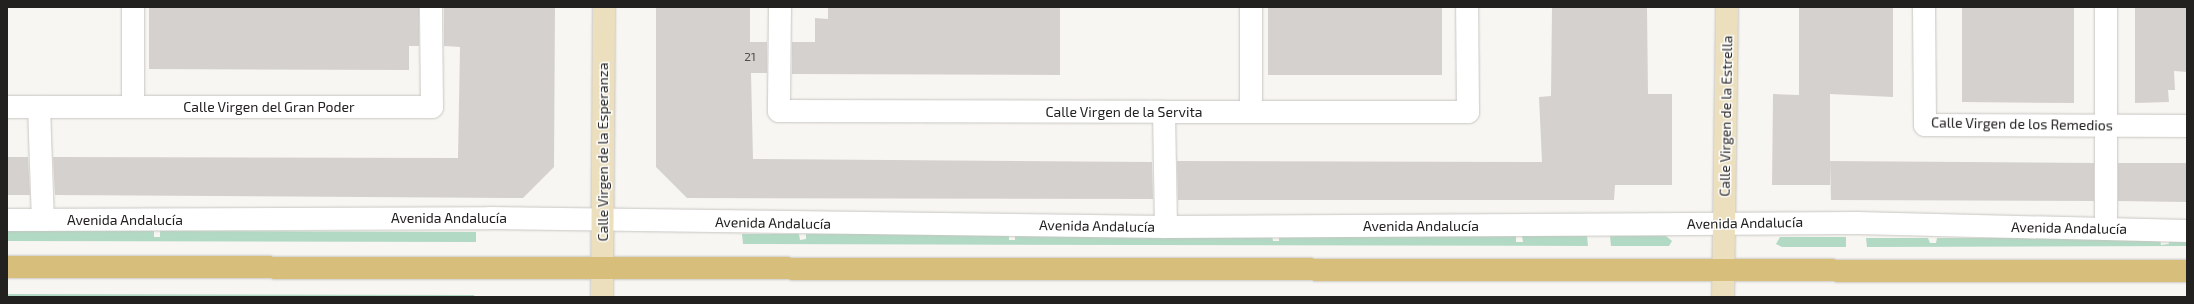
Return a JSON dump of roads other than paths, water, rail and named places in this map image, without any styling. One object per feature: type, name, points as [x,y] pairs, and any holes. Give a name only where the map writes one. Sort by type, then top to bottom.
[{"type":"main road","points":[[7,267],[1723,272],[2187,271]]},
{"type":"street","points":[[133,7],[133,107]]},
{"type":"street","name":"Calle Virgen del Gran Poder","points":[[7,107],[432,107],[431,7]]},
{"type":"street","name":"Calle Virgen de la Esperanza","points":[[602,297],[604,7]]},
{"type":"street","name":"Calle Virgen de la Servita","points":[[780,7],[779,112],[1468,112],[1467,7]]},
{"type":"street","points":[[1251,7],[1251,112]]},
{"type":"street","name":"Calle Virgen de la Estrella","points":[[1722,297],[1727,7]]},
{"type":"street","name":"Calle Virgen de los Remedios","points":[[1924,7],[1925,125],[2187,126]]},
{"type":"street","points":[[2106,7],[2106,229]]},
{"type":"street","points":[[39,108],[43,220]]},
{"type":"street","points":[[1164,112],[1166,227]]},
{"type":"street","name":"Avenida Andalucía","points":[[7,220],[603,219],[1166,227],[1724,223],[2187,231]]}]
